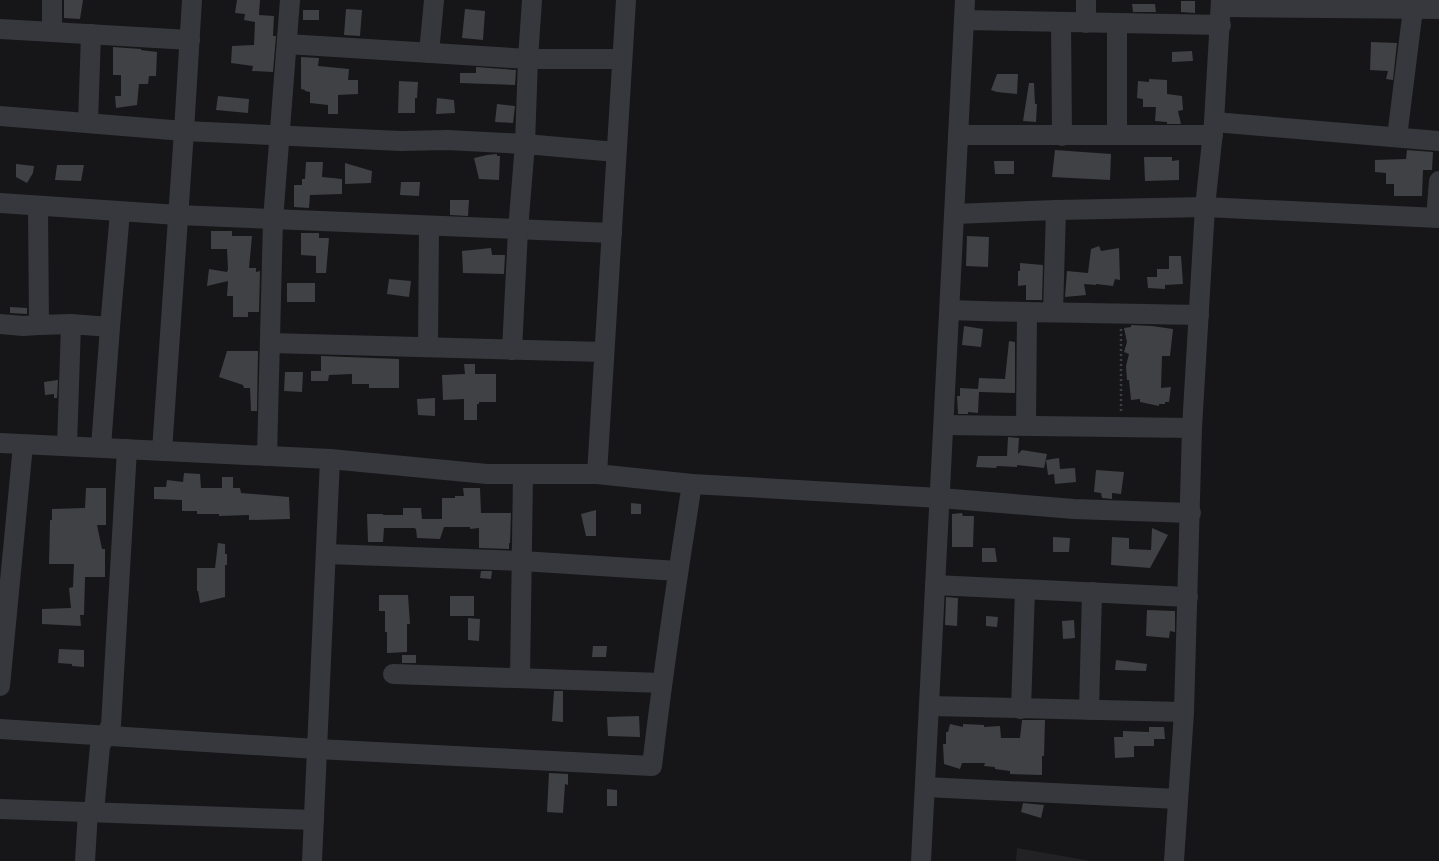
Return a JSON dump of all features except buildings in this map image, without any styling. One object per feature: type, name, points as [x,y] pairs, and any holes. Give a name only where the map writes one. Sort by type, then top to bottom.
[{"type":"street","points":[[52,0],[52,32]]},
{"type":"street","points":[[162,451],[192,0]]},
{"type":"street","points":[[267,456],[273,220],[290,0]]},
{"type":"street","points":[[429,53],[434,0]]},
{"type":"street","points":[[512,350],[518,230],[525,144],[532,0]]},
{"type":"street","points":[[597,474],[626,0]]},
{"type":"street","points":[[922,861],[965,0]]},
{"type":"street","points":[[1086,0],[1086,23]]},
{"type":"street","points":[[1397,137],[1413,9]]},
{"type":"street","points":[[964,20],[1117,24],[1221,11],[1439,9]]},
{"type":"street","points":[[1174,861],[1184,712],[1191,513],[1192,428],[1205,207],[1214,128],[1221,11]]},
{"type":"street","points":[[1061,22],[1062,136]]},
{"type":"street","points":[[1117,24],[1117,135]]},
{"type":"street","points":[[0,29],[190,40]]},
{"type":"street","points":[[88,123],[91,34]]},
{"type":"street","points":[[287,44],[528,59],[622,59]]},
{"type":"street","points":[[0,116],[184,131],[401,141],[447,140],[525,144],[616,152]]},
{"type":"street","points":[[958,135],[1117,135],[1214,128],[1397,137],[1439,141]]},
{"type":"street","points":[[954,214],[1205,207],[1437,218],[1439,181]]},
{"type":"street","points":[[0,203],[178,216],[612,233]]},
{"type":"street","points":[[38,206],[39,325]]},
{"type":"street","points":[[1053,312],[1056,210]]},
{"type":"street","points":[[101,447],[120,212]]},
{"type":"street","points":[[428,347],[429,226]]},
{"type":"street","points":[[950,310],[1199,315]]},
{"type":"street","points":[[1026,425],[1027,312]]},
{"type":"street","points":[[0,324],[23,326],[71,324],[110,327]]},
{"type":"street","points":[[67,446],[71,324]]},
{"type":"street","points":[[270,343],[604,352]]},
{"type":"street","points":[[944,425],[1192,428]]},
{"type":"street","points":[[0,443],[330,459],[487,474],[597,474],[692,484],[940,498],[1074,509],[1191,513]]},
{"type":"street","points":[[0,686],[24,445]]},
{"type":"street","points":[[85,861],[100,746],[111,725],[126,449]]},
{"type":"street","points":[[312,861],[330,459]]},
{"type":"street","points":[[520,678],[523,475]]},
{"type":"street","points":[[0,729],[318,749],[652,766],[662,683],[692,484]]},
{"type":"street","points":[[326,554],[522,561],[678,571]]},
{"type":"street","points":[[936,585],[1188,596]]},
{"type":"street","points":[[1021,709],[1025,590]]},
{"type":"street","points":[[1089,710],[1092,592]]},
{"type":"street","points":[[393,674],[662,683]]},
{"type":"street","points":[[929,706],[1184,712]]},
{"type":"street","points":[[925,787],[1178,799]]},
{"type":"street","points":[[0,809],[314,820]]},
{"type":"path","points":[[1121,313],[1121,427]]},
{"type":"shaded area","points":[[1017,848],[1091,861],[1016,861]]}]
